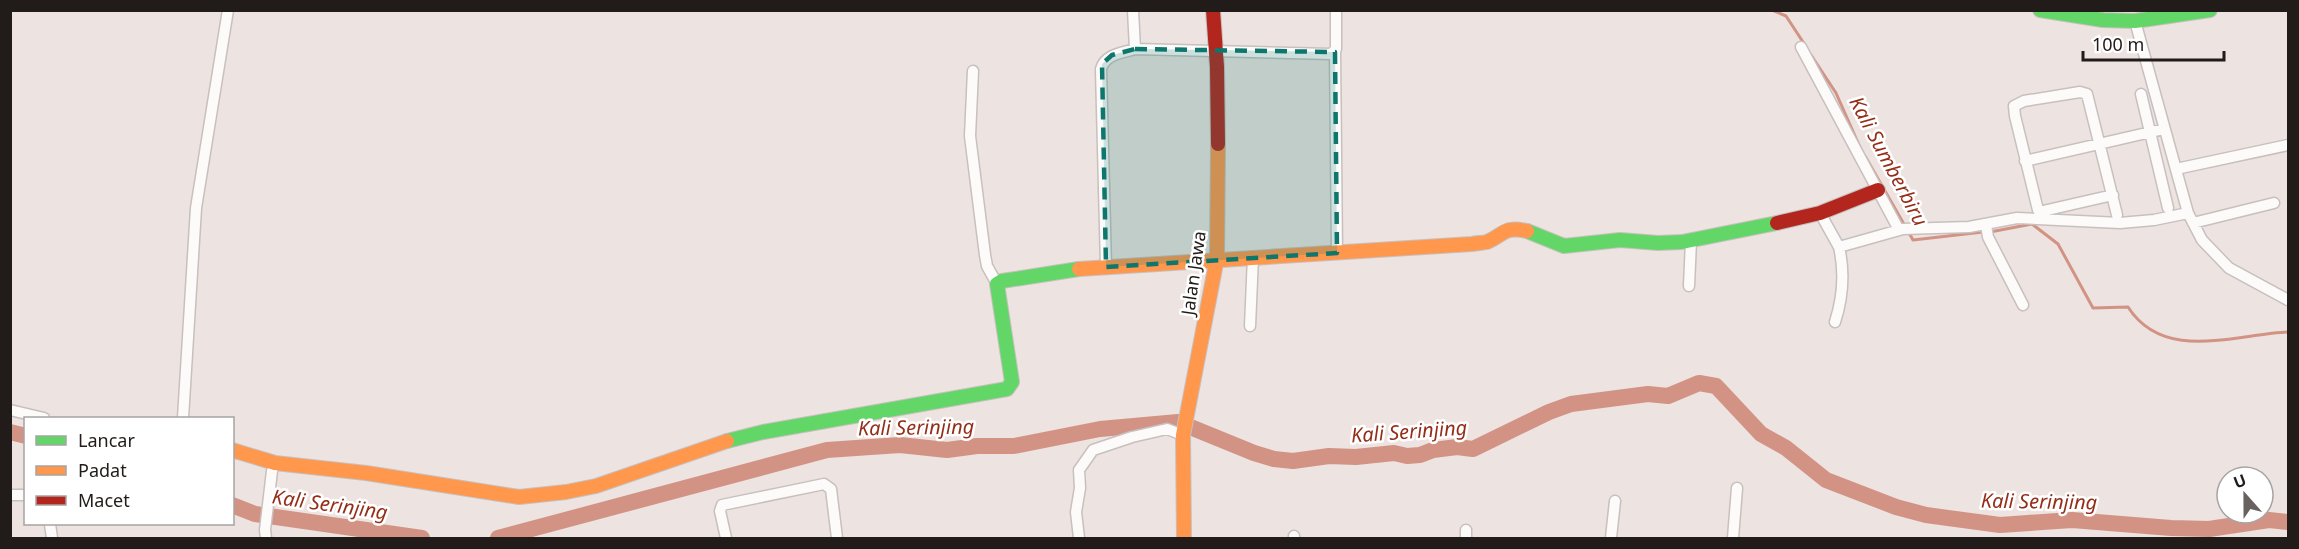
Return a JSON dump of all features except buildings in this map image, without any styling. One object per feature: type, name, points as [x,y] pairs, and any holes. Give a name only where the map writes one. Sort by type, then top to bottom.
[{"type":"street","points":[[183,417],[196,208],[228,10]]},
{"type":"street","points":[[1133,10],[1135,50]]},
{"type":"street","name":"Jalan Jawa","points":[[1184,538],[1183,433],[1217,258],[1219,184],[1213,10]]},
{"type":"street","points":[[1336,10],[1337,253]]},
{"type":"street","points":[[2040,10],[2103,20],[2210,10]]},
{"type":"street","points":[[2135,16],[2168,208]]},
{"type":"street","points":[[1801,47],[1878,190],[1904,229]]},
{"type":"street","points":[[1106,267],[1101,69],[1102,64],[1108,58],[1135,50],[1328,54],[1335,52]]},
{"type":"street","points":[[234,451],[274,467],[366,473],[504,496],[566,492],[596,486],[723,442],[763,432],[1009,387],[1012,382],[997,284],[987,266],[970,136],[973,71]]},
{"type":"street","points":[[2113,195],[2043,212],[2038,210],[2013,110],[2016,104],[2085,93],[2089,97],[2101,144],[2113,195],[2117,214]]},
{"type":"street","points":[[2140,94],[2176,169],[2185,217],[2202,240],[2229,268],[2289,300]]},
{"type":"street","points":[[2025,161],[2156,131]]},
{"type":"street","points":[[2176,169],[2289,145]]},
{"type":"street","points":[[997,284],[1028,276],[1106,267],[1217,258],[1337,253],[1480,243],[1514,228],[1531,232],[1564,246],[1620,240],[1658,243],[1691,241],[1820,213],[1878,190]]},
{"type":"street","points":[[1839,247],[1904,229],[1958,228],[1987,231],[2026,217],[2120,223],[2185,217],[2274,203]]},
{"type":"street","points":[[1820,213],[1839,247],[1844,276],[1840,307],[1835,322]]},
{"type":"street","points":[[1987,231],[2023,306]]},
{"type":"street","points":[[1689,286],[1691,241]]},
{"type":"street","points":[[1250,326],[1253,257]]},
{"type":"street","points":[[10,410],[40,417]]},
{"type":"street","points":[[1078,538],[1076,512],[1080,488],[1079,470],[1093,450],[1132,437],[1167,429],[1183,433]]},
{"type":"street","points":[[266,534],[274,467]]},
{"type":"street","points":[[726,538],[720,511],[723,505],[824,484],[831,489],[837,538]]},
{"type":"street","points":[[1732,538],[1737,488]]},
{"type":"street","points":[[1611,538],[1615,501]]},
{"type":"highlighted area","points":[[1135,49],[1335,52],[1337,253],[1106,267],[1102,64],[1112,55]]},
{"type":"waterway","name":"Kali Sumberbiru","points":[[1772,10],[1786,16],[1805,45]]},
{"type":"waterway","name":"Kali Sumberbiru","points":[[1811,55],[1836,93],[1859,145]]},
{"type":"waterway","name":"Kali Sumberbiru","points":[[1865,156],[1905,226]]},
{"type":"waterway","name":"Kali Sumberbiru","points":[[1990,232],[2032,224],[2058,244],[2093,308],[2128,307],[2143,324],[2161,335],[2180,340],[2202,341],[2288,332]]},
{"type":"waterway","name":"Kali Sumberbiru","points":[[1908,231],[1913,240],[1983,232]]},
{"type":"waterway","name":"Kali Serinjing","points":[[498,538],[827,450],[900,445],[947,450],[977,446],[1014,446],[1100,429],[1178,422],[1274,459],[1293,461],[1329,456],[1356,457],[1394,453],[1407,456],[1457,447],[1473,449],[1549,412],[1571,404],[1648,394],[1668,396],[1699,383],[1716,386],[1761,434],[1786,448],[1826,480],[1896,507],[1926,515],[2000,525],[2072,520],[2209,529],[2269,520],[2288,522]]},
{"type":"waterway","name":"Kali Serinjing","points":[[10,432],[24,436]]},
{"type":"waterway","name":"Kali Serinjing","points":[[234,506],[255,514],[422,538]]},
{"type":"traffic: fast","points":[[2040,10],[2103,20],[2135,21],[2210,10]]},
{"type":"traffic: fast","points":[[1527,231],[1564,246],[1620,240],[1658,243],[1682,242],[1777,223]]},
{"type":"traffic: fast","points":[[727,441],[763,432],[1007,389],[1012,382],[997,284],[1002,281],[1079,269]]},
{"type":"traffic: slow","points":[[1184,538],[1183,435],[1217,258],[1218,144]]},
{"type":"traffic: slow","points":[[1079,269],[1472,244],[1487,242],[1509,230],[1527,231]]},
{"type":"traffic: slow","points":[[234,451],[275,463],[366,473],[519,497],[596,486],[727,441]]},
{"type":"traffic: jam","points":[[1213,10],[1217,67],[1218,144]]},
{"type":"traffic: jam","points":[[1777,223],[1820,213],[1878,190]]}]
